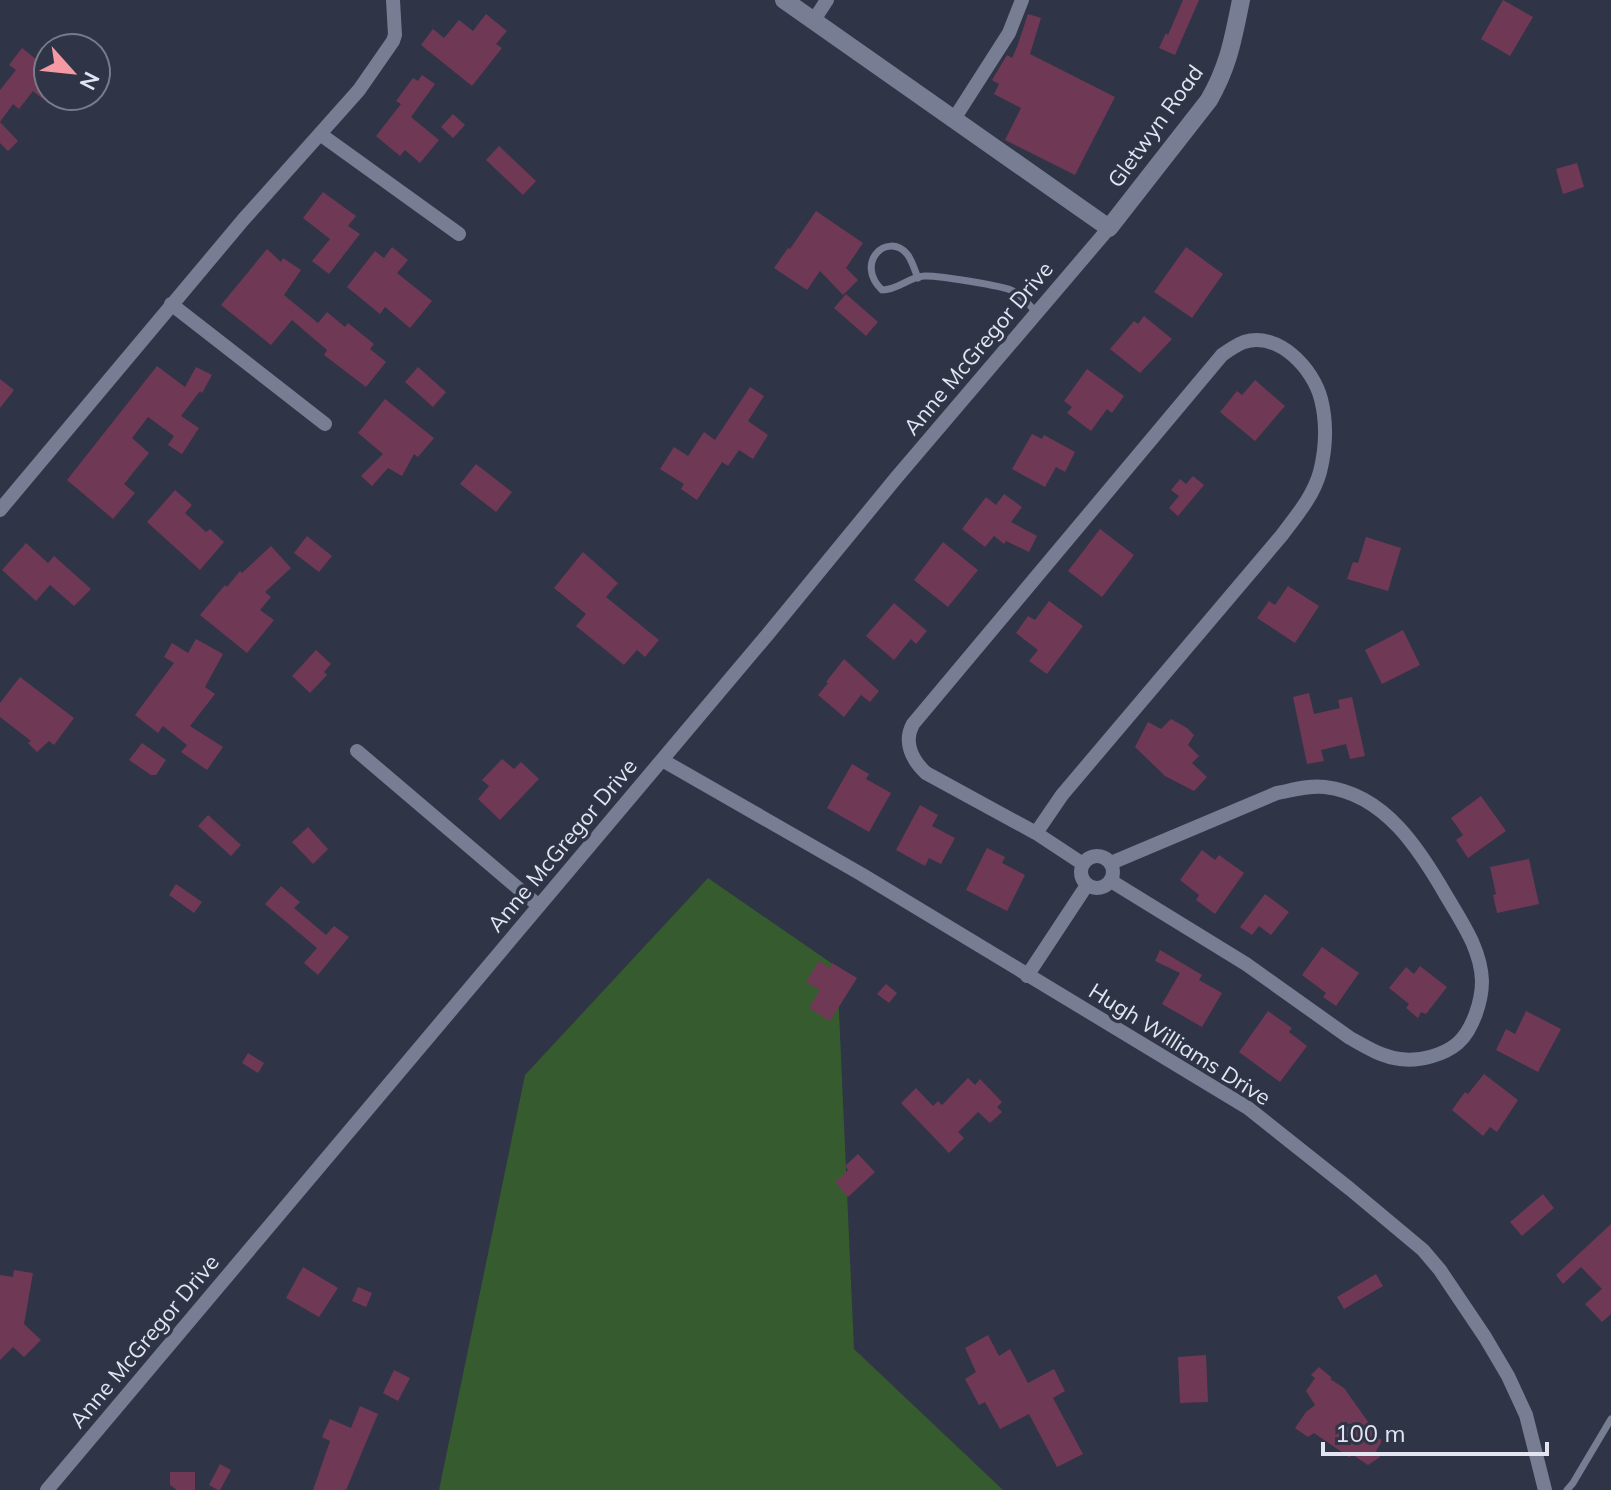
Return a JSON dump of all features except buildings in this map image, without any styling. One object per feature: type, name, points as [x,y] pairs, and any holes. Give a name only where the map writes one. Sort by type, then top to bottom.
[{"type":"street","points":[[0,510],[171,304],[359,90],[391,46],[395,35],[393,0]]},
{"type":"street","points":[[784,0],[1109,228]]},
{"type":"street","points":[[814,20],[827,0]]},
{"type":"street","points":[[954,119],[1009,33],[1022,0]]},
{"type":"street","name":"Gletwyn Road","points":[[1109,228],[1209,100],[1229,58],[1241,0]]},
{"type":"street","points":[[320,134],[459,234]]},
{"type":"street","name":"Anne McGregor Drive","points":[[47,1490],[1109,228]]},
{"type":"street","points":[[171,304],[325,424]]},
{"type":"street","points":[[1036,833],[1062,795],[1307,502],[1320,473],[1325,419],[1320,395],[1307,371],[1292,354],[1279,347],[1265,341],[1246,341],[1222,355],[909,732],[912,754],[926,773],[1036,833],[1083,864]]},
{"type":"street","points":[[357,751],[539,906]]},
{"type":"street","name":"Hugh Williams Drive","points":[[662,760],[861,874],[1248,1108],[1350,1189],[1423,1250],[1464,1305],[1508,1376],[1526,1415],[1545,1490]]},
{"type":"street","points":[[1111,863],[1277,793],[1323,786],[1346,791],[1386,814],[1433,872],[1474,945],[1482,984],[1476,1011],[1458,1043],[1446,1050],[1418,1059],[1389,1057],[1350,1038],[1246,964],[1111,881]]},
{"type":"street","points":[[1094,857],[1111,863],[1111,881],[1103,887],[1087,885],[1081,872],[1083,864],[1094,857]]},
{"type":"street","points":[[1027,976],[1087,885]]},
{"type":"lane","points":[[918,278],[907,255],[898,248],[889,246],[879,250],[872,260],[874,282],[882,290],[892,290],[924,276],[947,278],[1012,290],[1036,313]]},
{"type":"lane","points":[[1567,1490],[1611,1419]]},
{"type":"green space","points":[[708,878],[837,967],[854,1349],[1003,1490],[439,1490],[525,1075]]}]
